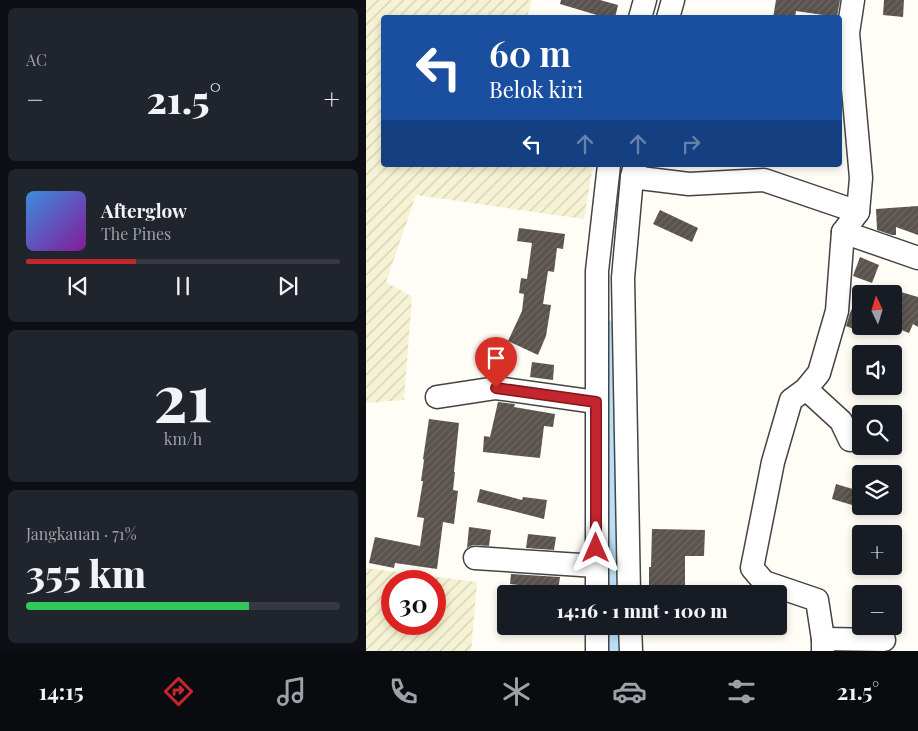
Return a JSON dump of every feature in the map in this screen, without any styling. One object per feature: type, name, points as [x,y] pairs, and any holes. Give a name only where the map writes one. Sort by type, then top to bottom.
[{"type":"street","points":[[641,15],[645,0]]},
{"type":"street","points":[[669,15],[673,0]]},
{"type":"street","points":[[853,0],[848,33],[861,178],[858,212],[843,232],[837,311],[819,373],[806,389],[791,400],[772,462],[752,568],[764,582],[817,600],[823,645],[884,640]]},
{"type":"street","points":[[597,585],[597,271],[609,167]]},
{"type":"street","points":[[629,585],[623,278],[633,171],[689,184],[764,180],[858,212]]},
{"type":"street","points":[[843,232],[918,258]]},
{"type":"street","points":[[437,397],[496,388],[596,402]]},
{"type":"street","points":[[806,389],[841,421],[850,440]]},
{"type":"street","points":[[475,558],[596,566]]},
{"type":"street","points":[[597,635],[597,651]]},
{"type":"street","points":[[630,635],[630,651]]},
{"type":"shaded area","points":[[366,0],[532,0],[528,15],[381,15],[381,167],[593,167],[584,219],[416,195],[386,282],[412,297],[404,400],[366,403]]},
{"type":"shaded area","points":[[366,568],[382,570],[381,635],[446,635],[446,578],[477,582],[471,651],[366,651]]},
{"type":"building","points":[[561,0],[600,0],[618,5],[616,15],[597,15],[560,4]]},
{"type":"building","points":[[776,0],[840,0],[837,15],[796,11],[795,15],[774,15]]},
{"type":"building","points":[[884,0],[904,0],[903,17],[883,15]]},
{"type":"building","points":[[918,206],[918,235],[896,227],[896,235],[877,230],[876,209]]},
{"type":"building","points":[[660,210],[698,228],[692,242],[653,224]]},
{"type":"building","points":[[519,228],[565,234],[563,249],[557,248],[554,272],[548,271],[543,304],[551,305],[546,336],[538,355],[508,341],[522,311],[524,294],[519,293],[521,278],[527,279],[532,243],[517,241]]},
{"type":"building","points":[[860,257],[879,265],[872,283],[853,276]]},
{"type":"building","points":[[902,292],[918,297],[918,327],[913,324],[909,333],[902,330]]},
{"type":"building","points":[[852,309],[852,328],[846,326]]},
{"type":"building","points":[[532,362],[554,365],[553,380],[530,377]]},
{"type":"building","points":[[498,402],[515,404],[514,407],[555,414],[553,427],[544,426],[540,458],[483,452],[484,436],[490,437]]},
{"type":"building","points":[[429,419],[459,423],[453,490],[458,491],[454,524],[443,522],[437,569],[395,563],[394,568],[369,563],[375,537],[420,546],[424,518],[417,517],[423,481],[421,481],[423,459]]},
{"type":"building","points":[[836,484],[852,489],[852,505],[832,499]]},
{"type":"building","points":[[480,489],[522,500],[523,497],[547,500],[544,519],[477,502]]},
{"type":"building","points":[[469,527],[491,530],[489,546],[475,545],[467,548]]},
{"type":"building","points":[[652,529],[705,530],[704,556],[685,556],[685,585],[649,585],[649,567],[651,567]]},
{"type":"building","points":[[528,534],[556,537],[554,550],[526,548]]},
{"type":"building","points":[[511,574],[560,577],[559,585],[510,584]]},
{"type":"waterway","points":[[607,329],[611,585]]},
{"type":"waterway","points":[[611,635],[611,651]]},
{"type":"route","points":[[496,388],[596,402],[596,548]]}]
